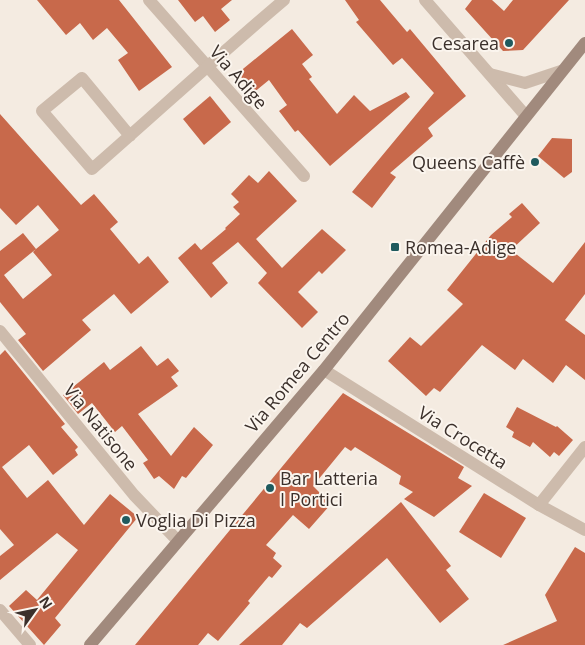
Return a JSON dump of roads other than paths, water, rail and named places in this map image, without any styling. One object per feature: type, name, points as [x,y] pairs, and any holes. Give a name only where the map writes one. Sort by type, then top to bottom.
[{"type":"street","name":"Via Adige","points":[[149,0],[304,176]]},
{"type":"street","points":[[130,136],[82,78],[42,111],[92,169],[152,117],[206,65],[284,0]]},
{"type":"street","points":[[425,0],[525,115]]},
{"type":"street","name":"Via Romea Centro","points":[[90,645],[324,370],[525,115],[585,43]]},
{"type":"street","points":[[489,74],[525,83],[562,71]]},
{"type":"street","name":"Via Natisone","points":[[0,331],[134,495],[178,541]]},
{"type":"street","name":"Via Crocetta","points":[[324,370],[538,505],[585,530]]},
{"type":"street","points":[[538,505],[585,447]]},
{"type":"street","points":[[0,610],[30,645]]},
{"type":"place","name":"Cesarea","points":[[509,43]]},
{"type":"place","name":"Queens Caffè","points":[[535,162]]},
{"type":"place","name":"Romea-Adige","points":[[395,247]]},
{"type":"place","name":"Bar Latteria I Portici","points":[[270,488]]},
{"type":"place","name":"Voglia Di Pizza","points":[[126,520]]}]
